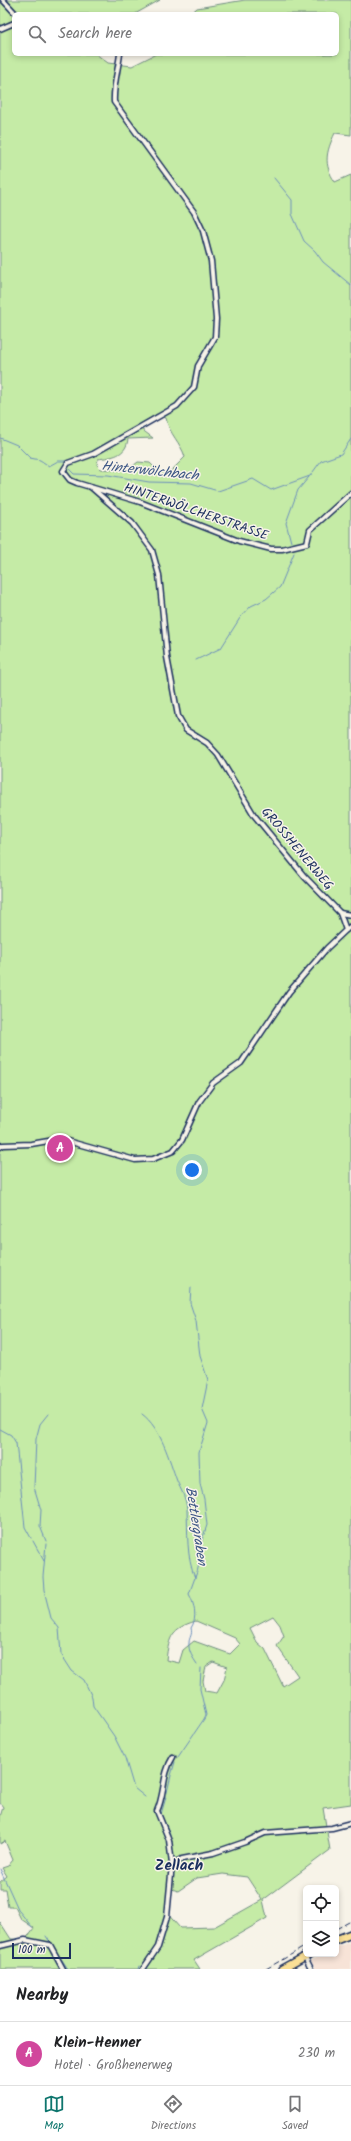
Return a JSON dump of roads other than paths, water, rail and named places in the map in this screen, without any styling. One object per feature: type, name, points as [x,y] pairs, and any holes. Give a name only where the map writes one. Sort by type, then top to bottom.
[{"type":"main road","points":[[339,1939],[351,1934]]},
{"type":"main road","points":[[282,1969],[303,1957]]},
{"type":"street","points":[[3,0],[14,12]]},
{"type":"street","points":[[0,29],[12,24]]},
{"type":"street","name":"HINTERWÖLCHERSTRASSE","points":[[120,56],[118,78],[113,89],[114,102],[194,212],[203,232],[211,261],[216,319],[214,337],[198,366],[194,387],[177,406],[93,454],[68,463],[63,471],[70,480],[140,502],[239,541],[271,549],[282,549],[307,543],[310,530],[351,494]]},
{"type":"street","name":"GROSSHENERWEG","points":[[92,488],[132,523],[152,550],[159,575],[167,657],[178,716],[186,730],[207,743],[218,755],[254,815],[304,876],[340,913],[346,930]]},
{"type":"street","points":[[340,913],[351,915]]},
{"type":"street","points":[[0,1147],[3,1145],[32,1144],[60,1139],[135,1160],[152,1159],[173,1150],[182,1140],[199,1102],[213,1083],[241,1063],[290,992],[327,948],[351,926]]},
{"type":"street","points":[[143,1969],[158,1947],[166,1922],[172,1864],[169,1840],[157,1811],[162,1799],[164,1782],[174,1757]]},
{"type":"street","points":[[172,1864],[226,1849],[265,1833],[332,1828],[351,1823]]},
{"type":"street","points":[[0,1946],[25,1940],[34,1940],[50,1945],[64,1969]]},
{"type":"street","points":[[308,1957],[311,1969]]},
{"type":"waterway","points":[[274,178],[292,200],[292,214],[304,241],[315,251],[323,262],[351,285]]},
{"type":"waterway","points":[[0,438],[17,445],[30,458],[40,460],[49,466],[58,461],[66,461]]},
{"type":"waterway","name":"Hinterwölchbach","points":[[69,469],[74,474],[108,475],[149,482],[191,483],[218,491],[253,479],[271,490],[310,476],[321,461],[341,454],[351,439]]},
{"type":"waterway","points":[[291,542],[286,523],[298,490],[309,477]]},
{"type":"waterway","points":[[196,660],[221,648],[240,618],[251,606],[266,599],[280,587],[294,553]]},
{"type":"waterway","points":[[191,1288],[190,1303],[196,1321],[200,1356],[208,1380],[202,1409],[208,1423],[199,1452],[200,1484],[204,1499],[207,1525],[200,1546],[201,1557],[189,1594],[194,1606],[195,1615],[191,1628],[192,1632],[189,1641],[189,1649],[197,1664]]},
{"type":"waterway","points":[[46,1541],[40,1526],[41,1510],[34,1487],[36,1439],[40,1424],[48,1414]]},
{"type":"waterway","name":"Bettlergraben","points":[[142,1414],[149,1420],[164,1444],[184,1498],[187,1509],[190,1562],[195,1578]]},
{"type":"waterway","points":[[0,1429],[11,1435],[16,1443],[25,1527],[31,1538]]},
{"type":"waterway","points":[[33,1541],[44,1561]]},
{"type":"waterway","points":[[46,1544],[43,1577],[44,1590],[51,1618],[59,1628],[61,1654],[72,1671],[84,1680],[92,1697],[93,1706],[114,1736],[125,1758],[134,1788],[145,1797]]},
{"type":"waterway","points":[[178,1757],[206,1715],[200,1689],[201,1668]]},
{"type":"waterway","points":[[170,1834],[161,1814],[175,1762]]},
{"type":"waterway","points":[[0,1869],[19,1911],[32,1927]]},
{"type":"waterway","points":[[46,1936],[68,1969]]},
{"type":"railway","points":[[339,1927],[351,1921]]},
{"type":"railway","points":[[266,1969],[303,1948]]},
{"type":"place","name":"Klein-Henner","points":[[60,1148]]},
{"type":"district","name":"Zellach","points":[[179,1866]]}]
